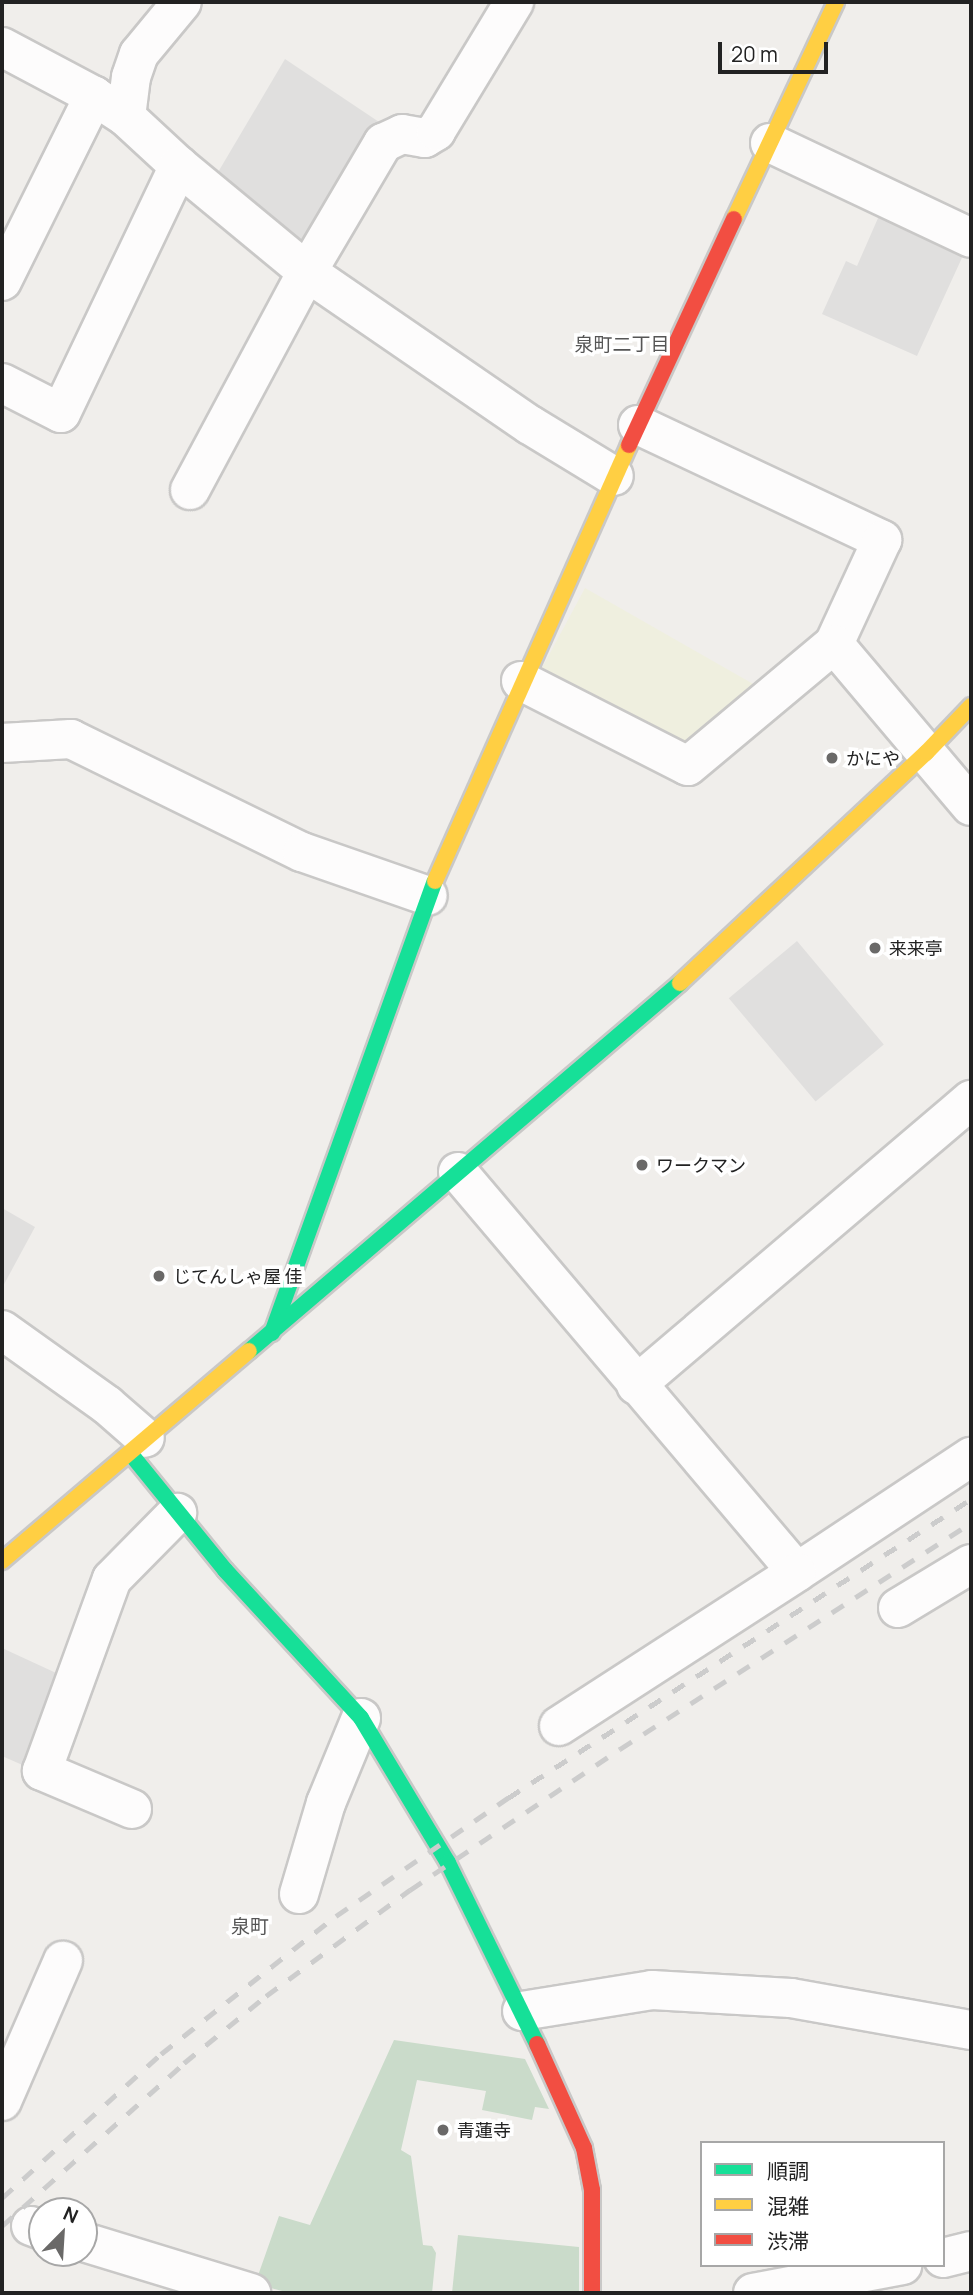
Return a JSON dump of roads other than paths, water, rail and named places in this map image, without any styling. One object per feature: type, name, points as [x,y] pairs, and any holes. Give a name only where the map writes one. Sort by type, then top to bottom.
[{"type":"street","points":[[126,117],[131,76],[139,54],[182,2]]},
{"type":"street","points":[[190,490],[307,272],[383,143],[402,134],[425,138],[436,131],[514,2]]},
{"type":"street","points":[[272,1333],[428,896],[614,476],[836,2]]},
{"type":"street","points":[[2,47],[94,96],[126,117],[179,166],[307,272],[530,425],[614,476]]},
{"type":"street","points":[[2,281],[94,96]]},
{"type":"street","points":[[770,143],[971,238]]},
{"type":"street","points":[[2,383],[61,413],[179,166]]},
{"type":"street","points":[[521,681],[688,766],[834,644],[882,540],[638,425]]},
{"type":"street","points":[[834,644],[971,806]]},
{"type":"street","points":[[2,1561],[671,991],[926,753],[971,706]]},
{"type":"street","points":[[2,743],[71,739],[302,852],[428,896]]},
{"type":"street","points":[[636,1385],[971,1100]]},
{"type":"street","points":[[458,1172],[797,1572]]},
{"type":"street","points":[[2,1330],[107,1405],[138,1446],[177,1513],[361,1718],[448,1863],[522,2011],[584,2148],[592,2190],[592,2293]]},
{"type":"street","points":[[559,1726],[971,1457]]},
{"type":"street","points":[[132,1810],[42,1771],[112,1579],[177,1513]]},
{"type":"street","points":[[898,1608],[971,1564]]},
{"type":"street","points":[[299,1894],[326,1802],[361,1718]]},
{"type":"street","points":[[2,2101],[63,1961]]},
{"type":"street","points":[[522,2011],[652,1990],[791,1998],[971,2030]]},
{"type":"street","points":[[98,2246],[251,2293]]},
{"type":"street","points":[[945,2258],[971,2251]]},
{"type":"street","points":[[753,2293],[891,2267]]},
{"type":"railway","points":[[2,2198],[161,2054],[336,1916],[508,1798],[971,1499]]},
{"type":"railway","points":[[2,2226],[184,2063],[266,1996],[410,1890],[620,1749],[971,1523]]},
{"type":"place","name":"かにや","points":[[832,758]]},
{"type":"place","name":"来来亭","points":[[875,948]]},
{"type":"place","name":"ワークマン","points":[[642,1165]]},
{"type":"place","name":"じてんしゃ屋 佳","points":[[159,1276]]},
{"type":"place","name":"青蓮寺","points":[[443,2130]]},
{"type":"district","name":"泉町二丁目","points":[[622,345]]},
{"type":"district","name":"泉町","points":[[250,1927]]}]
